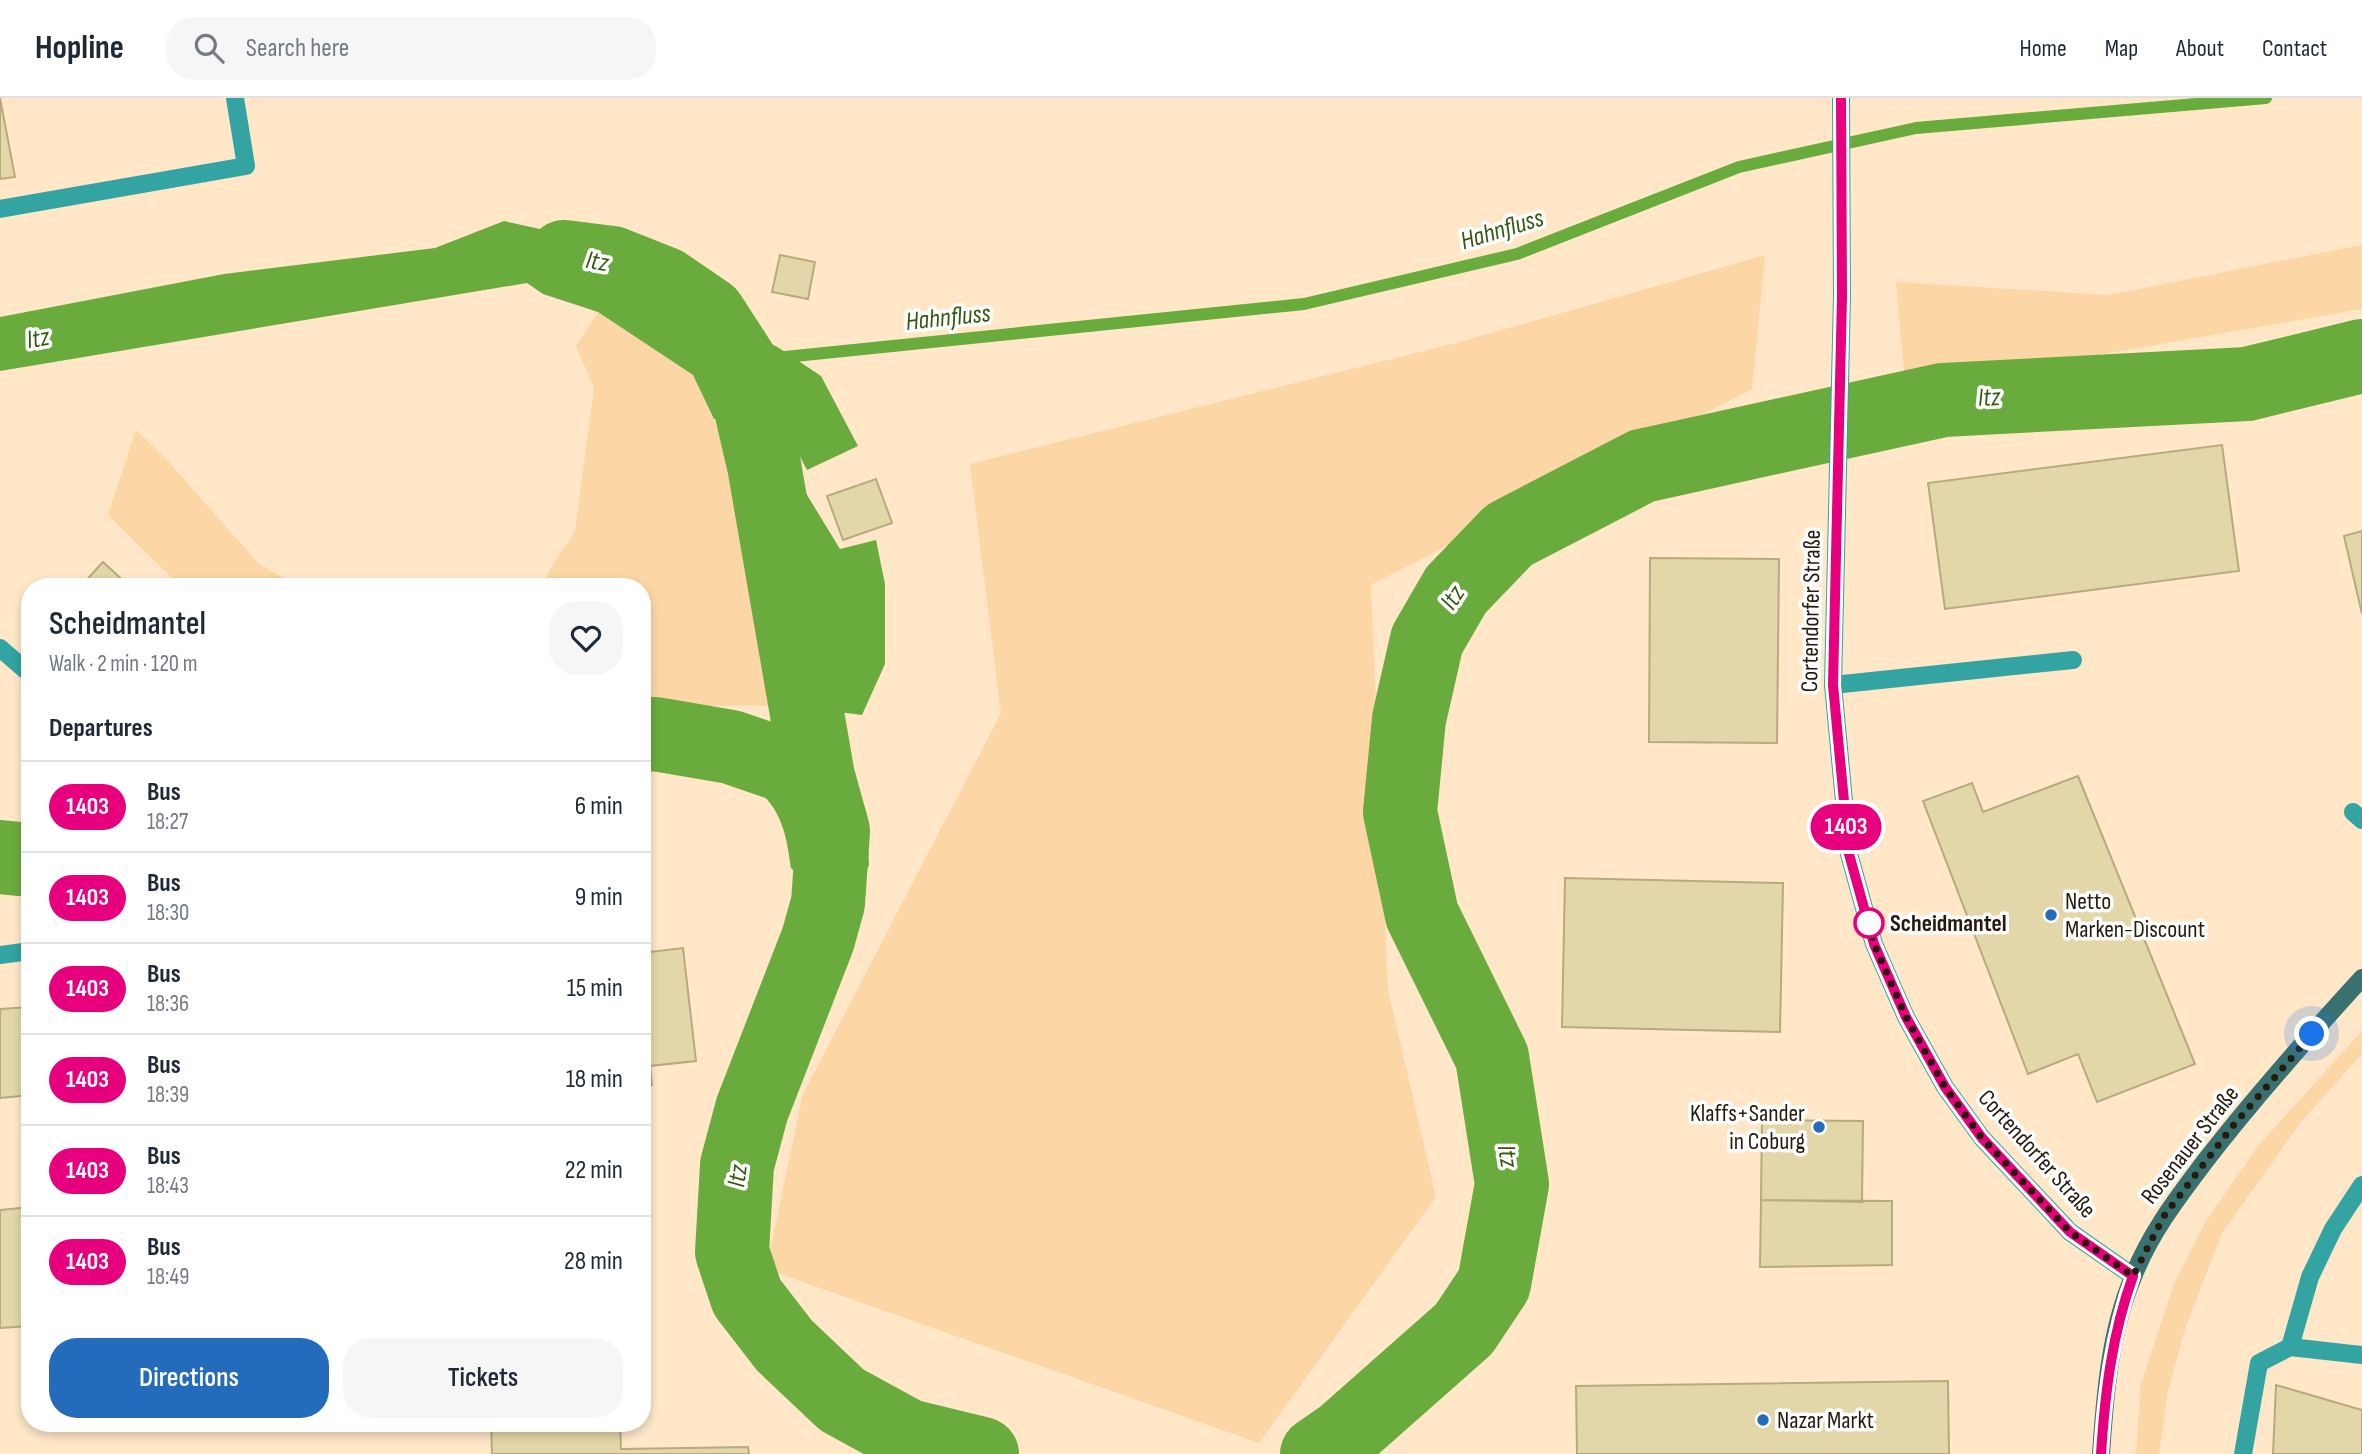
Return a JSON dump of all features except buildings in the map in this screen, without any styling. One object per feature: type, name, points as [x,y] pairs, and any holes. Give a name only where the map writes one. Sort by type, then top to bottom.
[{"type":"street","points":[[0,209],[246,166],[235,98]]},
{"type":"street","name":"Cortendorfer Straße","points":[[1841,98],[1842,296],[1833,685],[1849,854],[1874,944],[1906,1017],[1945,1087],[1982,1138],[2070,1232],[2133,1276]]},
{"type":"street","points":[[0,648],[21,666]]},
{"type":"street","points":[[1833,685],[2073,660]]},
{"type":"street","points":[[0,955],[21,952]]},
{"type":"street","name":"Rosenauer Straße","points":[[2101,1454],[2110,1357],[2120,1311],[2133,1276],[2164,1216],[2224,1137],[2362,978]]},
{"type":"street","points":[[2290,1347],[2310,1277],[2333,1229],[2362,1185]]},
{"type":"street","points":[[2243,1454],[2259,1363],[2290,1347],[2362,1355]]},
{"type":"shaded area","points":[[2362,245],[2362,309],[2018,369],[1905,381],[1896,282],[2109,295]]},
{"type":"shaded area","points":[[1765,255],[1752,389],[1371,585],[1388,990],[1436,1197],[1259,1443],[766,1269],[803,1094],[1001,713],[970,464],[1456,343]]},
{"type":"shaded area","points":[[598,312],[694,375],[738,480],[784,705],[651,707],[651,578],[546,578],[575,532],[594,388],[576,346]]},
{"type":"shaded area","points":[[136,430],[166,459],[259,564],[284,578],[172,578],[108,515]]},
{"type":"shaded area","points":[[2362,1031],[2362,1054],[2301,1122],[2222,1233],[2185,1329],[2168,1391],[2159,1454],[2136,1454],[2141,1384],[2174,1284],[2206,1221],[2258,1146]]},
{"type":"water","points":[[504,221],[540,229],[619,259],[779,348],[821,376],[858,446],[807,470],[778,415],[714,419],[693,375],[598,312],[543,294],[527,283],[0,371],[0,317],[224,274],[435,248]]},
{"type":"water","points":[[790,467],[840,549],[876,540],[885,584],[885,664],[862,715],[784,705],[738,480]]},
{"type":"water","points":[[800,747],[844,770],[866,811],[869,865],[845,916],[791,868],[781,822],[765,797]]},
{"type":"waterway","name":"Hahnfluss","points":[[775,358],[1304,304],[1517,254],[1739,167],[1916,128],[2266,98]]},
{"type":"waterway","name":"Itz","points":[[564,257],[612,263],[665,284],[709,314],[740,362],[764,465],[818,777],[833,831],[828,903],[818,939],[752,1109],[737,1165],[732,1252],[747,1297],[784,1345],[842,1400],[908,1436],[982,1454]]},
{"type":"waterway","name":"Itz","points":[[1317,1454],[1343,1436],[1464,1329],[1494,1284],[1512,1184],[1492,1057],[1422,915],[1400,812],[1409,719],[1427,640],[1456,590],[1509,535],[1642,466],[1943,400],[2247,384],[2362,356]]},
{"type":"waterway","name":"Itz","points":[[651,734],[731,747],[818,777]]},
{"type":"waterway","name":"Itz","points":[[0,857],[21,859]]},
{"type":"bus line","name":"1403","points":[[1841,98],[1842,296],[1833,685],[1849,854],[1874,944],[1906,1017],[1945,1087],[1982,1138],[2070,1232],[2133,1276],[2120,1311],[2110,1357],[2101,1454]]},
{"type":"place","name":"Netto Marken-Discount","points":[[2051,915]]},
{"type":"place","name":"Scheidmantel","points":[[1869,923]]},
{"type":"place","name":"Klaffs+Sander in Coburg","points":[[1819,1127]]},
{"type":"place","name":"Nazar Markt","points":[[1763,1420]]},
{"type":"route","points":[[1869,923],[1867,918],[1874,944],[1906,1017],[1945,1087],[1982,1138],[2070,1232],[2133,1276],[2164,1216],[2232,1127],[2312,1034]]}]
